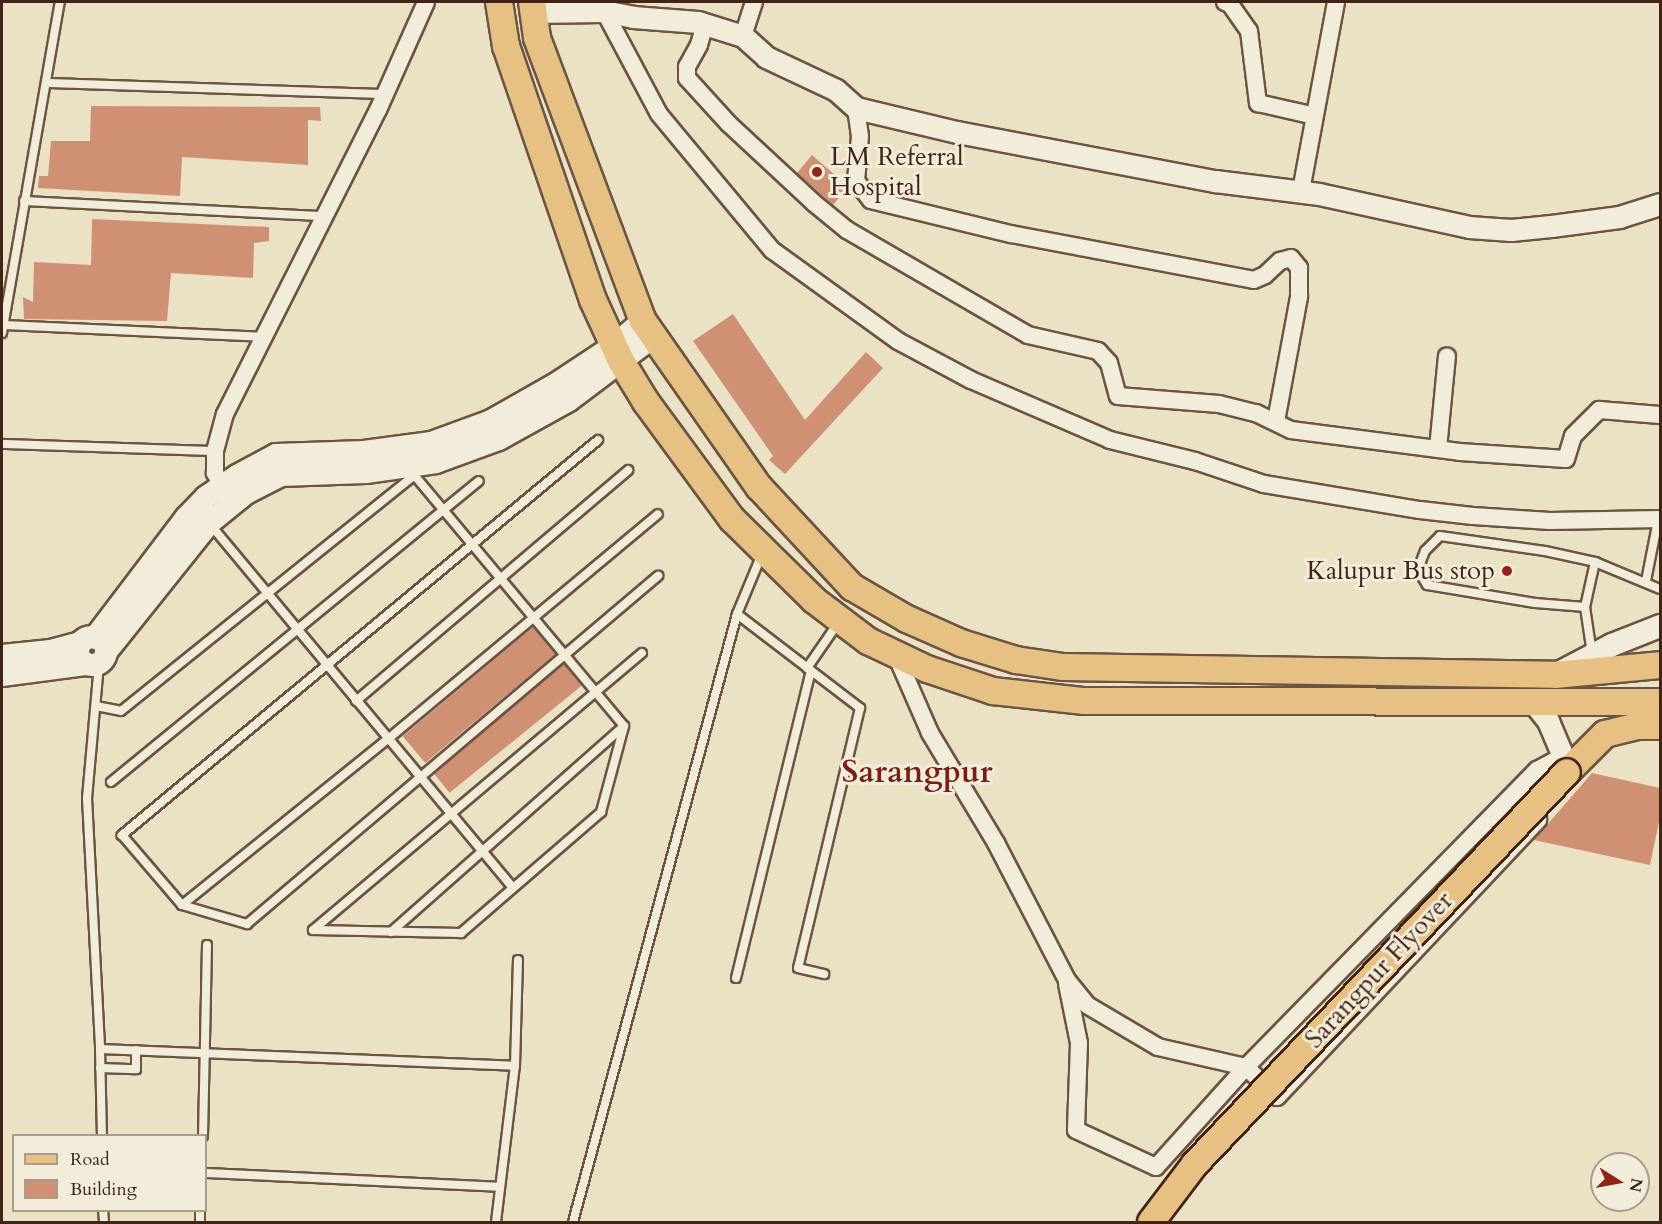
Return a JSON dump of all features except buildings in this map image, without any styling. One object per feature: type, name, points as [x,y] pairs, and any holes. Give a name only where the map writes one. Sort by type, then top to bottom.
[{"type":"main road","points":[[499,2],[506,46],[593,300],[618,353],[646,402],[732,519],[814,600],[868,641],[927,669],[993,691],[1083,701],[1660,702]]},
{"type":"main road","points":[[533,7],[537,38],[649,328],[759,487],[852,587],[907,619],[961,643],[1016,660],[1096,669],[1555,675],[1649,667]]},
{"type":"main road","points":[[94,652],[186,518],[206,497],[246,493],[281,475],[411,470],[499,439],[569,400],[618,353],[649,328]]},
{"type":"main road","points":[[2,675],[94,652],[209,523],[227,495],[276,456],[364,452],[431,442],[491,421],[558,383],[618,353]]},
{"type":"main road","points":[[1555,675],[1593,655],[1660,626]]},
{"type":"main road","points":[[2,656],[51,651],[94,652]]},
{"type":"main road","name":"Sarangpur Flyover","points":[[1151,1222],[1195,1164],[1565,764],[1606,729],[1615,701],[1649,667]]},
{"type":"main road","points":[[1606,729],[1660,726]]},
{"type":"street","points":[[227,495],[215,474],[215,451],[225,414],[385,94],[426,2]]},
{"type":"street","points":[[743,36],[754,2]]},
{"type":"street","points":[[1225,2],[1230,4],[1249,31],[1258,103],[1315,116]]},
{"type":"street","points":[[1301,191],[1336,2]]},
{"type":"street","points":[[533,7],[601,6],[633,17],[705,24],[743,36],[766,57],[836,90],[856,108],[957,132],[1215,181],[1301,191],[1469,227],[1511,230],[1620,217],[1660,204]]},
{"type":"street","points":[[601,6],[659,114],[772,250],[898,341],[970,380],[1110,440],[1195,461],[1264,484],[1420,510],[1473,516],[1550,521],[1659,519]]},
{"type":"street","points":[[705,24],[699,45],[687,67],[687,78],[729,124],[814,203],[848,230],[1028,335],[1098,351],[1109,363],[1118,396],[1219,404],[1256,413],[1291,429],[1438,449],[1566,459],[1574,436],[1599,410],[1660,415]]},
{"type":"street","points":[[856,108],[860,136],[856,181],[871,200],[1011,234],[1254,280],[1265,275],[1280,261],[1291,258],[1299,268],[1299,297],[1276,422]]},
{"type":"street","points":[[1438,449],[1447,356]]},
{"type":"street","points":[[896,655],[930,733],[996,843],[1067,980],[1087,1005],[1158,1047],[1246,1067],[1277,1097],[1593,761],[1606,729]]},
{"type":"street","points":[[1067,980],[1079,1042],[1076,1130],[1156,1167],[1246,1067],[1537,770],[1565,764],[1548,721],[1532,701]]},
{"type":"lane","points":[[60,2],[2,329],[265,337]]},
{"type":"lane","points":[[46,83],[385,94]]},
{"type":"lane","points":[[24,201],[325,216]]},
{"type":"lane","points":[[598,440],[122,835],[182,905],[247,924],[658,576]]},
{"type":"lane","points":[[2,444],[215,451]]},
{"type":"lane","points":[[96,706],[121,711],[266,594],[411,470],[624,726]]},
{"type":"lane","points":[[356,701],[628,470]]},
{"type":"lane","points":[[111,782],[479,481]]},
{"type":"lane","points":[[182,905],[535,619],[658,514]]},
{"type":"lane","points":[[1646,581],[1659,519]]},
{"type":"lane","points":[[209,523],[512,887]]},
{"type":"lane","points":[[1585,607],[1535,603],[1427,585],[1421,575],[1420,564],[1425,550],[1440,536],[1545,551],[1595,562],[1660,588]]},
{"type":"lane","points":[[573,1222],[738,614],[764,550]]},
{"type":"lane","points":[[1593,655],[1585,607],[1595,562]]},
{"type":"lane","points":[[738,614],[860,708],[798,968],[824,974]]},
{"type":"lane","points":[[736,978],[809,670],[840,620]]},
{"type":"lane","points":[[94,652],[96,706],[87,798],[100,1049],[102,1134]]},
{"type":"lane","points":[[624,726],[601,812],[461,933],[313,930],[642,653]]},
{"type":"lane","points":[[391,932],[624,726]]},
{"type":"lane","points":[[203,1134],[207,945]]},
{"type":"lane","points":[[496,1222],[515,1066],[518,960]]},
{"type":"lane","points":[[100,1049],[515,1066]]},
{"type":"lane","points":[[100,1068],[136,1069],[136,1050]]},
{"type":"lane","points":[[207,1173],[500,1187]]},
{"type":"place","name":"LM Referral Hospital","points":[[817,172]]},
{"type":"place","name":"Kalupur Bus stop","points":[[1507,571]]},
{"type":"district","name":"Sarangpur","points":[[917,772]]}]
